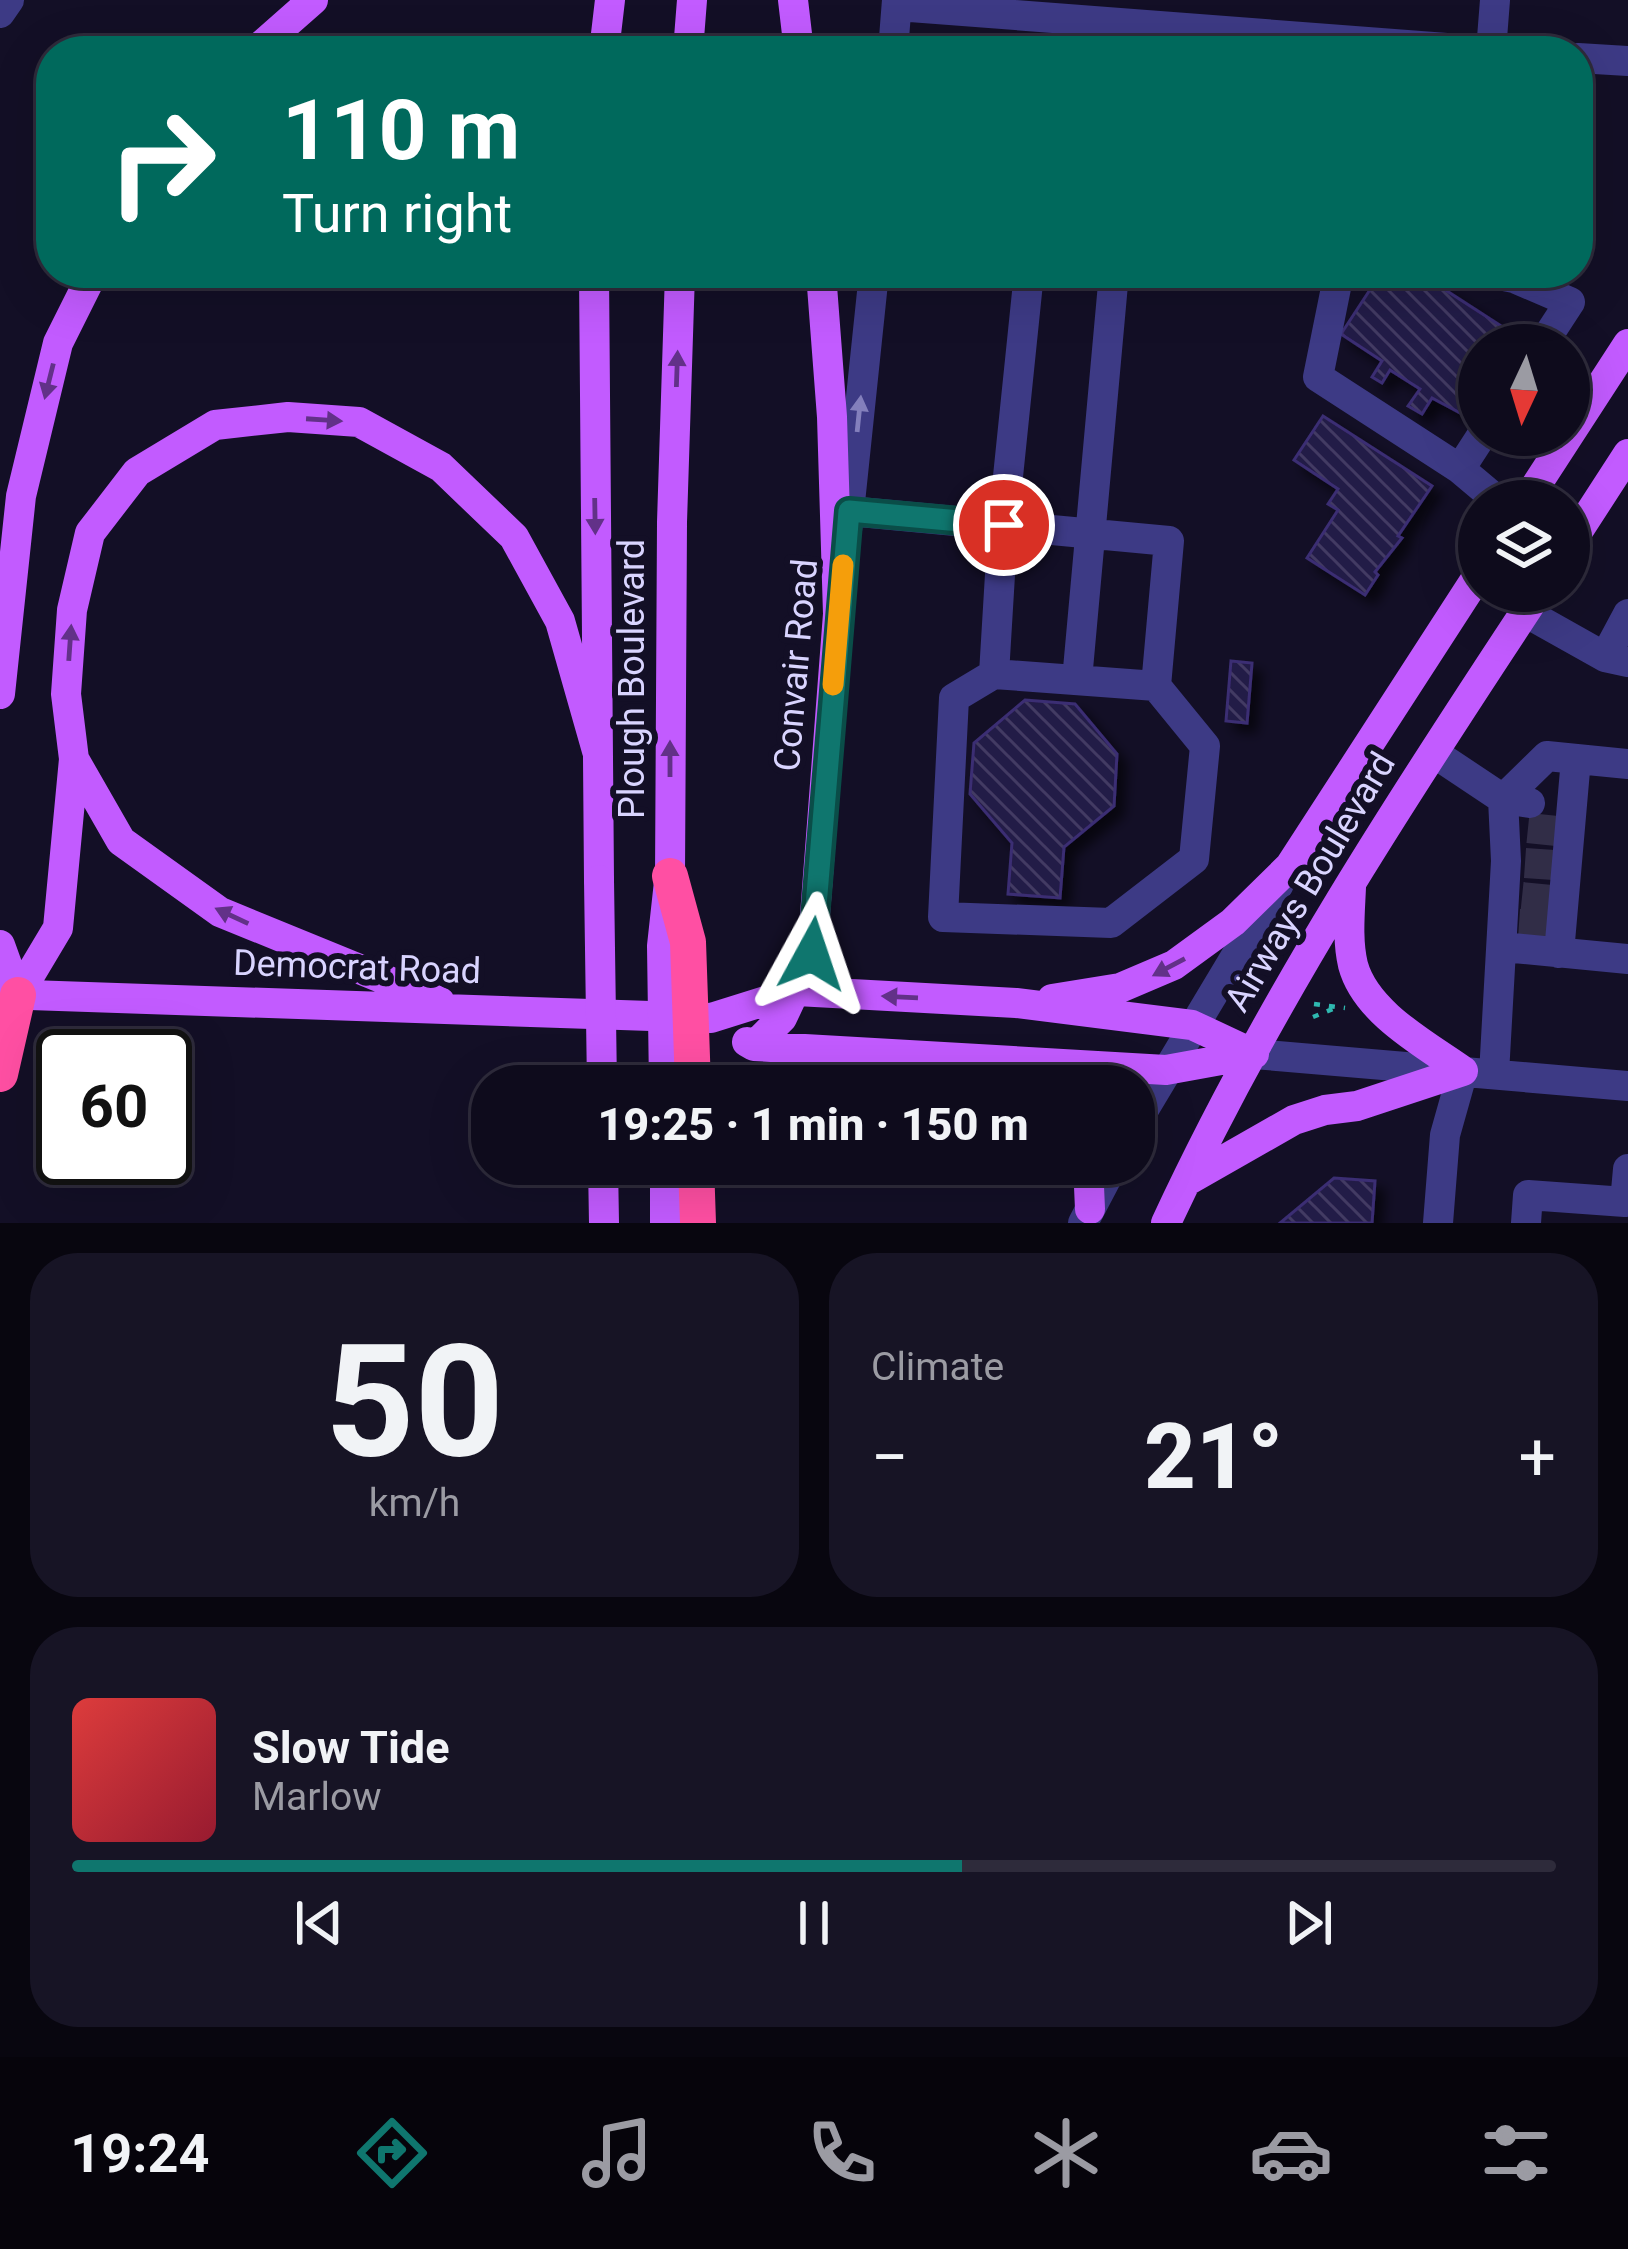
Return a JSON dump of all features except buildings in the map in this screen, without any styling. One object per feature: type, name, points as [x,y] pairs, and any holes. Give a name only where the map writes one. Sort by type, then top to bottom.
[{"type":"highway","points":[[670,876],[688,942],[693,1065]]},
{"type":"highway","points":[[0,1074],[9,994]]},
{"type":"highway","points":[[697,1185],[698,1223]]},
{"type":"main road","points":[[272,36],[314,0]]},
{"type":"main road","points":[[606,36],[610,0]]},
{"type":"main road","points":[[689,36],[692,0]]},
{"type":"main road","points":[[793,0],[797,36]]},
{"type":"main road","points":[[0,694],[21,496],[58,343],[86,288]]},
{"type":"main road","name":"Plough Boulevard","points":[[594,288],[602,1065]]},
{"type":"main road","name":"Plough Boulevard","points":[[664,1065],[662,946],[670,876],[672,522],[680,288]]},
{"type":"main road","points":[[822,288],[838,614]]},
{"type":"main road","points":[[1540,480],[1628,344]]},
{"type":"main road","points":[[9,994],[58,928],[74,759],[66,694],[72,610],[90,533],[137,472],[215,425],[287,417],[359,422],[441,467],[514,537],[560,621],[597,752]]},
{"type":"main road","points":[[1590,513],[1628,454]]},
{"type":"main road","name":"Airways Boulevard","points":[[1290,866],[1458,606]]},
{"type":"main road","name":"Airways Boulevard","points":[[1166,1223],[1351,881],[1526,612]]},
{"type":"main road","name":"Convair Road","points":[[754,1046],[782,1018],[812,954],[838,614]]},
{"type":"main road","points":[[74,759],[121,841],[220,912],[457,1009]]},
{"type":"main road","points":[[1016,1003],[1120,988],[1161,972],[1202,949],[1290,866]]},
{"type":"main road","points":[[1351,881],[1350,944],[1357,977],[1376,1004],[1403,1029],[1479,1072]]},
{"type":"main road","points":[[0,945],[9,994]]},
{"type":"main road","name":"Democrat Road","points":[[9,994],[711,1018],[797,991],[1016,1003],[1192,1025],[1254,1054]]},
{"type":"main road","name":"Democrat Road","points":[[711,1018],[754,1046],[1166,1070],[1254,1054]]},
{"type":"main road","points":[[1002,1060],[1009,1065]]},
{"type":"main road","points":[[1186,1182],[1294,1120],[1479,1072]]},
{"type":"main road","points":[[603,1185],[604,1223]]},
{"type":"main road","points":[[664,1185],[664,1223]]},
{"type":"main road","points":[[1087,1216],[1088,1185]]},
{"type":"street","points":[[0,13],[9,0]]},
{"type":"street","points":[[1491,36],[1495,0]]},
{"type":"street","points":[[894,36],[897,3],[1318,36]]},
{"type":"street","points":[[1593,59],[1628,61]]},
{"type":"street","name":"Convair Road","points":[[838,614],[872,288]]},
{"type":"street","points":[[994,674],[1028,288]]},
{"type":"street","points":[[1077,680],[1113,288]]},
{"type":"street","points":[[1336,288],[1318,376],[1473,480]]},
{"type":"street","points":[[1537,288],[1570,302],[1556,324]]},
{"type":"street","points":[[1460,469],[1468,456]]},
{"type":"street","points":[[849,511],[1169,541],[1156,686],[1205,746],[1194,859],[1111,923],[943,917],[954,698],[994,674],[1156,686]]},
{"type":"street","points":[[1547,612],[1617,660],[1628,614]]},
{"type":"street","points":[[1434,753],[1540,816]]},
{"type":"street","points":[[1435,1221],[1444,1135],[1479,1072],[1533,919],[1547,756],[1628,764]]},
{"type":"street","points":[[1533,919],[1540,816],[1576,759]]},
{"type":"street","name":"Airways Boulevard","points":[[1155,1089],[1290,866]]},
{"type":"street","points":[[1533,919],[1628,958]]},
{"type":"street","name":"Democrat Road","points":[[1254,1054],[1628,1086]]},
{"type":"street","points":[[1526,1223],[1528,1195],[1627,1202],[1628,1169]]},
{"type":"street","points":[[1087,1216],[1103,1185]]},
{"type":"path","points":[[1312,1017],[1337,1007]]},
{"type":"tunnel","points":[[1528,828],[1557,831]]},
{"type":"tunnel","points":[[1525,863],[1554,865]]},
{"type":"tunnel","points":[[1522,897],[1551,900]]},
{"type":"tunnel","points":[[1519,924],[1548,926]]},
{"type":"slow traffic","points":[[833,685],[843,565]]},
{"type":"route","points":[[812,954],[849,511],[1004,525]]}]
